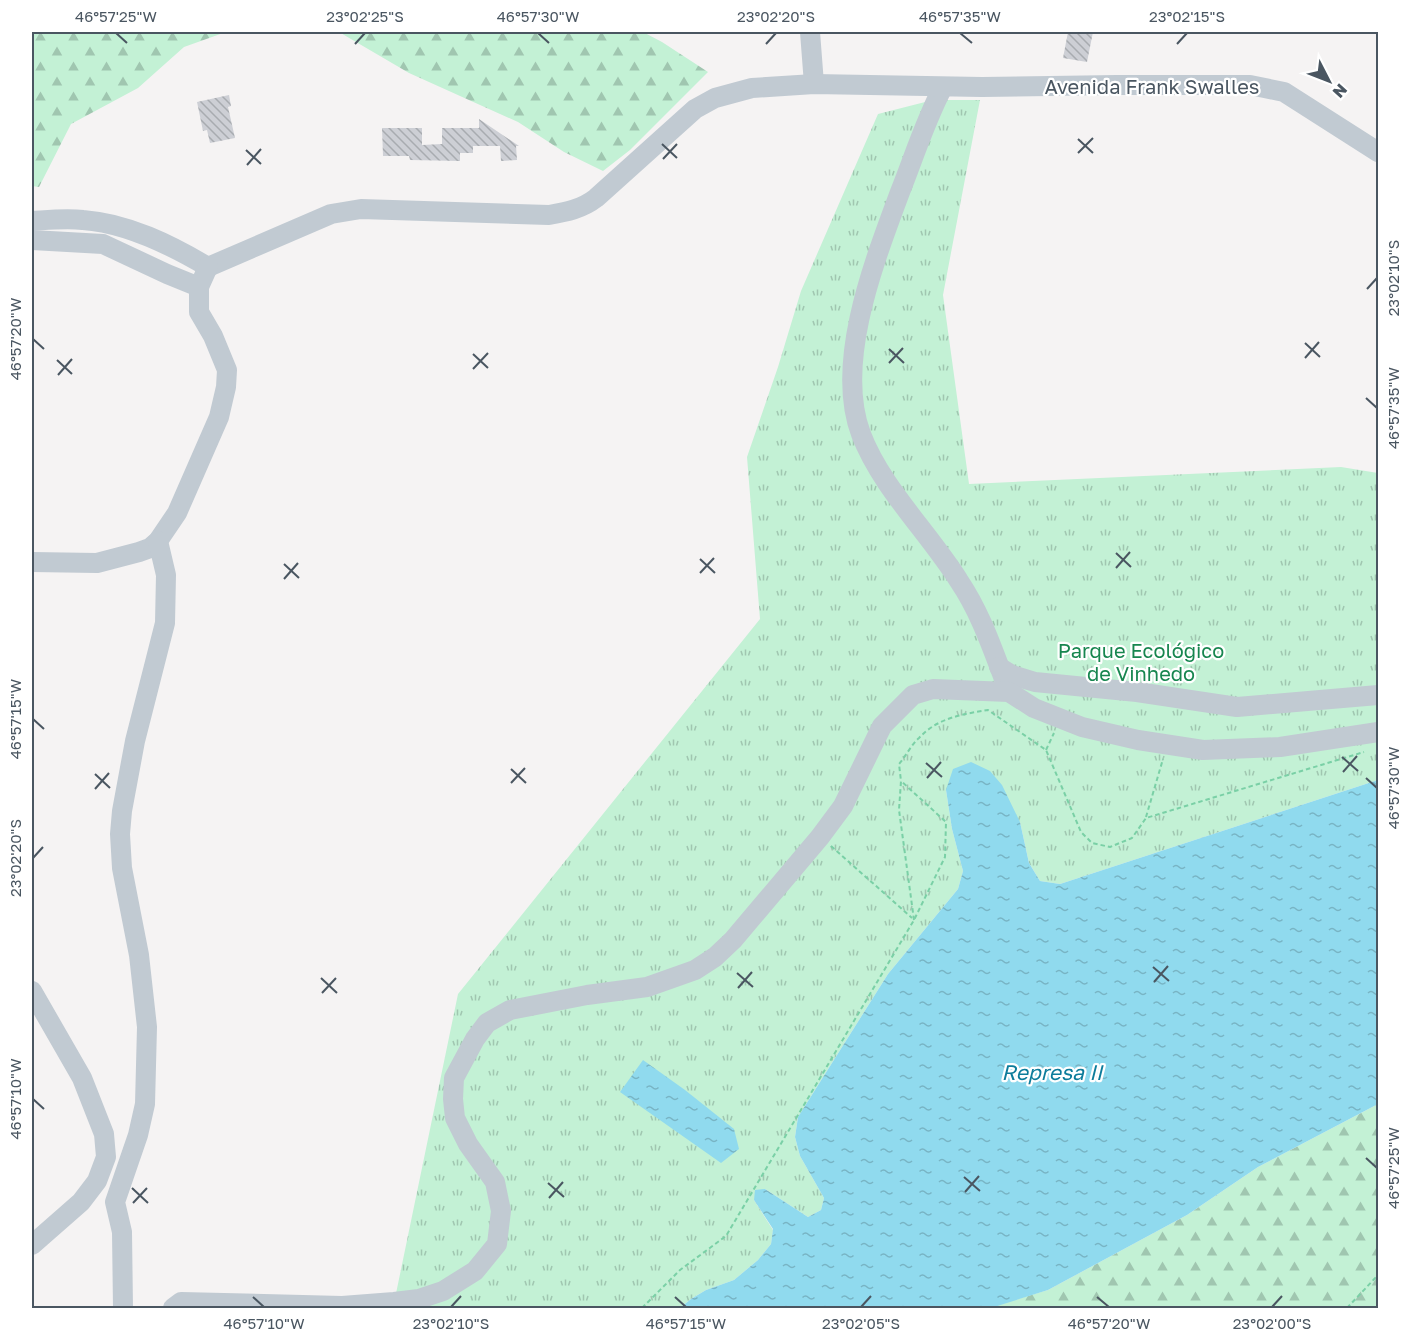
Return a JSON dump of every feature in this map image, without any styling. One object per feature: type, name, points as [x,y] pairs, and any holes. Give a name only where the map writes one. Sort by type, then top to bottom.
[{"type":"street","points":[[810,32],[814,84]]},
{"type":"street","name":"Avenida Frank Swalles","points":[[208,267],[331,214],[344,211],[361,209],[549,215],[566,212],[589,204],[695,109],[715,98],[752,88],[814,84],[943,87],[1128,85],[1260,87],[1284,92],[1295,98],[1378,152]]},
{"type":"street","points":[[943,87],[933,106],[888,226],[863,307],[854,348],[852,380],[854,407],[861,434],[891,488],[959,580],[978,612],[1009,692]]},
{"type":"street","points":[[32,562],[98,563],[150,548],[158,541],[181,503],[219,417],[226,387],[226,370],[213,336],[199,312],[199,287],[208,267],[163,243],[111,224],[82,220],[39,220],[38,240],[103,244],[199,287]]},
{"type":"street","points":[[103,244],[111,224]]},
{"type":"street","points":[[123,1308],[122,1232],[115,1202],[138,1135],[145,1104],[147,1027],[144,990],[122,868],[120,834],[135,741],[165,623],[166,575],[158,541]]},
{"type":"street","points":[[999,667],[1012,675],[1035,682],[1237,707],[1378,695]]},
{"type":"street","points":[[173,1308],[181,1302],[342,1306],[419,1299],[443,1291],[475,1271],[497,1244],[501,1211],[495,1182],[468,1144],[455,1118],[454,1078],[475,1039],[487,1023],[510,1010],[587,995],[647,987],[695,970],[715,957],[733,940],[820,837],[843,806],[882,726],[913,695],[933,689],[1009,692],[1034,708],[1082,727],[1203,750],[1280,747],[1378,732]]},
{"type":"street","points":[[32,991],[82,1078],[104,1134],[106,1157],[98,1180],[81,1202],[32,1245]]},
{"type":"path","points":[[914,920],[898,810],[901,781],[899,764],[919,737],[935,725],[956,715],[988,710],[1046,750],[1081,832],[1092,843],[1110,847],[1132,838],[1146,818],[1168,745]]},
{"type":"path","points":[[1046,750],[1061,720]]},
{"type":"path","points":[[1146,818],[1367,751]]},
{"type":"path","points":[[642,1308],[680,1270],[726,1236],[914,920],[945,857],[946,822],[901,781]]},
{"type":"path","points":[[820,837],[914,920]]},
{"type":"path","points":[[1347,1308],[1378,1275]]},
{"type":"green space","points":[[32,32],[226,32],[184,47],[138,88],[71,124],[39,187],[32,186]]},
{"type":"green space","points":[[339,32],[643,32],[708,72],[630,150],[603,171],[564,152],[518,122],[409,73]]},
{"type":"green space","name":"Parque Ecológico de Vinhedo","points":[[933,100],[980,100],[943,295],[969,484],[1341,467],[1378,473],[1378,780],[1060,884],[1040,881],[1029,863],[1020,822],[946,790],[952,829],[963,871],[958,889],[888,974],[798,1117],[795,1137],[800,1156],[824,1198],[821,1210],[808,1217],[765,1189],[754,1200],[773,1230],[771,1244],[758,1260],[734,1280],[706,1290],[680,1308],[393,1308],[458,994],[760,619],[747,457],[801,291],[878,114]]},
{"type":"green space","points":[[1378,1104],[1378,1308],[987,1308],[1048,1290],[1187,1215],[1258,1167]]},
{"type":"water","name":"Represa II","points":[[971,762],[990,771],[1002,785],[1020,822],[1029,863],[1040,881],[1060,884],[1378,780],[1378,1104],[1258,1167],[1187,1215],[1048,1290],[991,1308],[680,1308],[706,1290],[734,1280],[758,1260],[771,1244],[773,1229],[754,1200],[755,1190],[765,1189],[808,1217],[821,1210],[824,1198],[800,1156],[795,1137],[798,1117],[888,974],[958,889],[963,871],[952,829],[946,790],[953,769]]},
{"type":"water","points":[[643,1060],[734,1129],[739,1149],[721,1163],[620,1092]]},
{"type":"building","points":[[1068,32],[1093,32],[1087,62],[1063,58]]},
{"type":"building","points":[[229,95],[231,106],[228,107],[235,138],[210,143],[207,130],[203,131],[197,102]]},
{"type":"building","points":[[479,119],[519,146],[516,146],[517,160],[501,161],[500,146],[473,146],[473,153],[460,153],[460,161],[410,160],[409,156],[383,156],[382,128],[422,128],[422,145],[442,144],[442,128],[479,128]]}]
